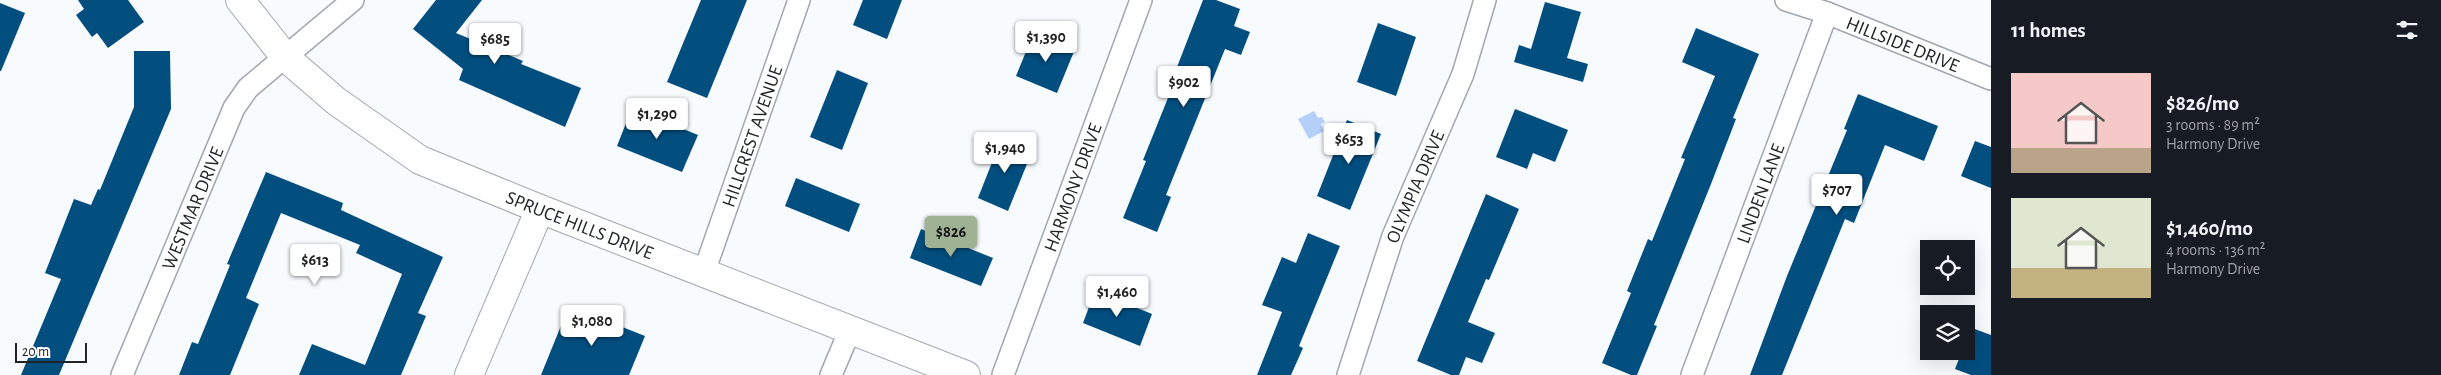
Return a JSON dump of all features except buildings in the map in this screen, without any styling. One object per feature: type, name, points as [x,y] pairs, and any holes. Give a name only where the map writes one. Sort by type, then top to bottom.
[{"type":"main road","name":"SPRUCE HILLS DRIVE","points":[[240,0],[285,57],[336,101],[420,160],[540,209],[966,375]]},
{"type":"main road","points":[[469,375],[540,209]]},
{"type":"street","name":"WESTMAR DRIVE","points":[[122,375],[234,108],[248,88],[353,0]]},
{"type":"street","name":"HILLCREST AVENUE","points":[[704,272],[799,0]]},
{"type":"street","name":"HARMONY DRIVE","points":[[1003,375],[1141,0]]},
{"type":"street","name":"OLYMPIA DRIVE","points":[[1348,375],[1394,236],[1463,74],[1485,0]]},
{"type":"street","name":"HILLSIDE DRIVE","points":[[1786,0],[1827,13],[1991,79]]},
{"type":"street","name":"LINDEN LANE","points":[[1692,375],[1827,13]]},
{"type":"street","points":[[831,375],[850,330]]},
{"type":"water","points":[[1314,111],[1318,118],[1322,117],[1325,122],[1321,124],[1324,131],[1309,139],[1298,119]]}]
